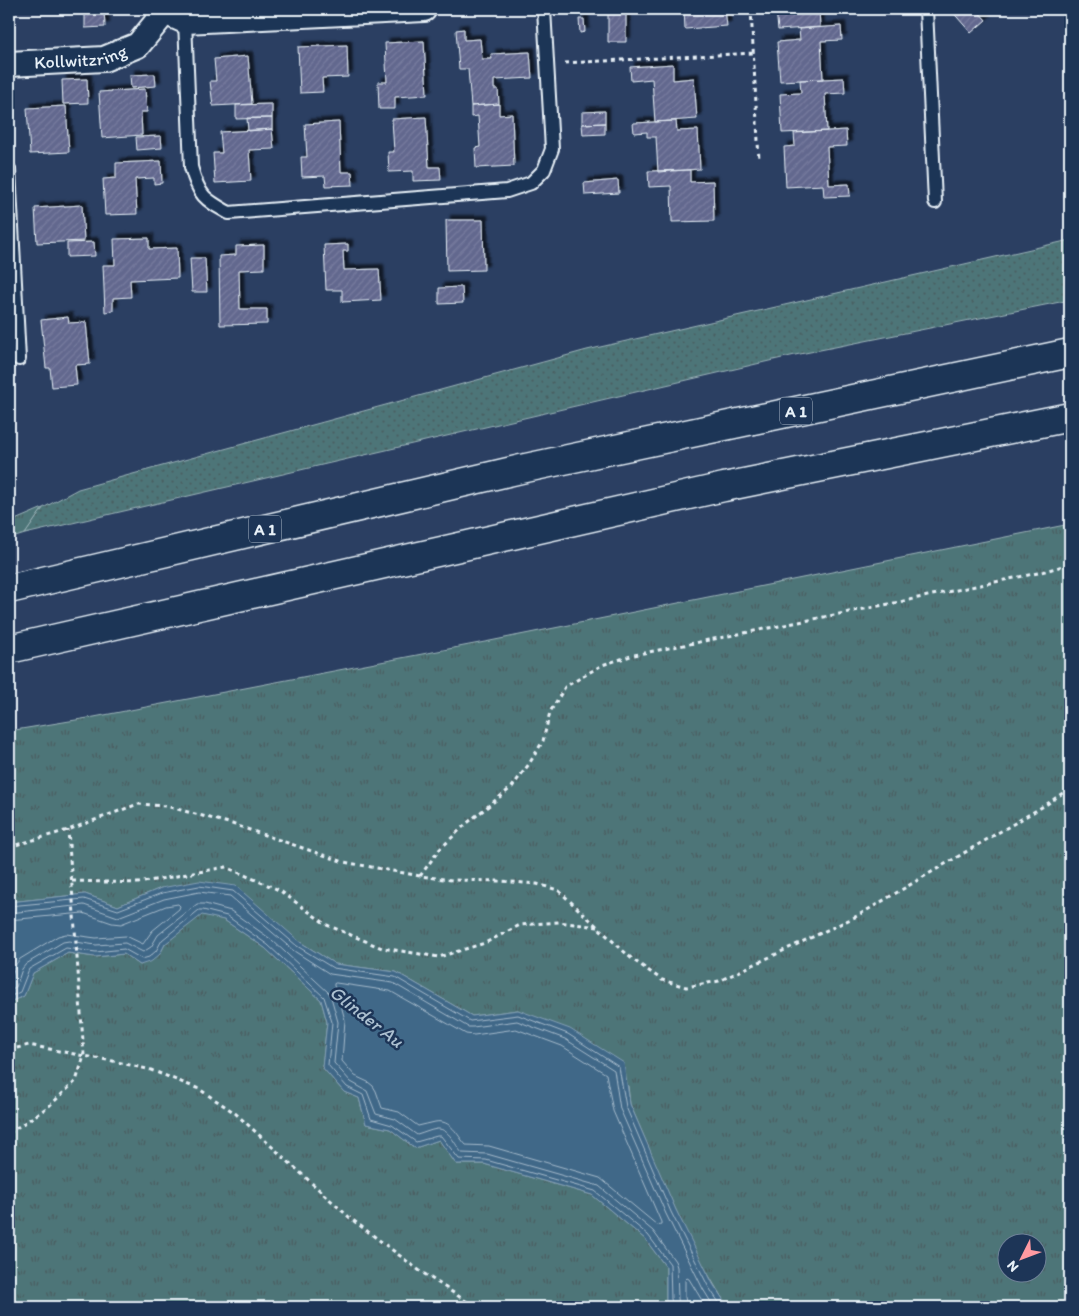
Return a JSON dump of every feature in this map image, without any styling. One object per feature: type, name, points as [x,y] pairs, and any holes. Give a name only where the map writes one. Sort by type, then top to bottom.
[{"type":"highway","name":"A 1","points":[[9,589],[521,469],[1070,353]]},
{"type":"highway","points":[[9,649],[724,487],[1070,417]]},
{"type":"street","points":[[170,14],[424,9]]},
{"type":"street","name":"Kollwitzring","points":[[9,64],[104,59],[138,45],[170,14]]},
{"type":"lane","points":[[170,14],[191,167],[196,186],[209,202],[229,214],[507,191],[531,183],[544,170],[552,149],[544,9]]},
{"type":"lane","points":[[926,9],[935,202]]},
{"type":"lane","points":[[9,169],[19,359]]},
{"type":"path","points":[[751,9],[759,160]]},
{"type":"path","points":[[547,64],[754,53]]},
{"type":"path","points":[[420,876],[445,843],[512,787],[543,741],[550,712],[565,687],[602,665],[634,655],[1038,573],[1070,564]]},
{"type":"path","points":[[9,847],[68,830],[138,804],[166,806],[232,824],[344,862],[420,876],[452,880],[500,880],[538,884],[558,890],[632,959],[662,980],[686,987],[719,981],[856,916],[1047,804],[1070,788]]},
{"type":"path","points":[[9,1133],[48,1107],[76,1081],[84,1056],[68,830]]},
{"type":"path","points":[[72,881],[138,883],[226,867],[279,890],[327,925],[382,948],[439,957],[485,943],[520,925],[559,922],[598,927]]},
{"type":"path","points":[[9,1050],[29,1045],[113,1061],[151,1070],[199,1089],[235,1113],[350,1218],[420,1271],[475,1307]]},
{"type":"green space","points":[[1070,240],[1070,300],[795,355],[25,534],[43,508],[78,489],[587,350]]},
{"type":"green space","points":[[43,508],[25,534],[9,539],[9,513],[15,520]]},
{"type":"green space","points":[[1070,524],[1070,1307],[728,1307],[713,1283],[675,1208],[630,1104],[628,1086],[518,1010],[472,1016],[396,972],[335,964],[300,942],[161,888],[118,906],[85,894],[9,902],[9,731],[94,717],[490,641]]},
{"type":"green space","points":[[202,914],[224,920],[265,948],[321,1000],[327,1022],[322,1067],[344,1092],[359,1098],[366,1124],[390,1129],[415,1148],[439,1140],[456,1164],[484,1164],[592,1195],[645,1239],[666,1267],[666,1300],[669,1307],[9,1307],[9,1002],[24,996],[33,973],[68,953],[95,957],[124,954],[140,965],[160,954],[165,944]]},
{"type":"water","name":"Glinder Au","points":[[199,881],[236,886],[300,942],[335,964],[396,972],[472,1016],[518,1010],[570,1029],[624,1063],[630,1104],[676,1210],[713,1284],[728,1307],[669,1307],[666,1300],[666,1267],[645,1239],[592,1195],[484,1164],[456,1164],[439,1140],[415,1148],[390,1129],[366,1124],[359,1098],[344,1092],[322,1067],[327,1022],[321,1000],[265,948],[224,920],[202,915],[165,944],[160,954],[152,961],[140,965],[124,954],[95,957],[68,953],[33,973],[24,996],[9,1002],[9,902],[85,894],[118,906],[161,888]]},
{"type":"building","points":[[85,9],[104,9],[105,27],[85,28]]},
{"type":"building","points":[[684,9],[725,9],[727,26],[685,29]]},
{"type":"building","points":[[776,9],[819,9],[820,27],[778,30]]},
{"type":"building","points":[[950,9],[976,9],[986,20],[971,33]]},
{"type":"building","points":[[626,13],[626,42],[608,42],[608,14]]},
{"type":"building","points":[[579,19],[584,19],[585,32],[580,33]]},
{"type":"building","points":[[841,26],[842,40],[821,41],[823,79],[780,81],[777,42],[800,40],[799,29]]},
{"type":"building","points":[[464,29],[464,40],[480,39],[482,59],[492,59],[491,54],[530,52],[532,78],[494,80],[494,89],[498,89],[499,104],[471,106],[468,69],[459,69],[456,30]]},
{"type":"building","points":[[424,41],[427,95],[395,97],[395,109],[379,109],[378,82],[387,82],[385,43]]},
{"type":"building","points":[[347,45],[348,77],[322,78],[323,92],[300,93],[298,47]]},
{"type":"building","points":[[248,56],[252,104],[213,106],[210,81],[216,81],[214,59]]},
{"type":"building","points":[[673,64],[673,80],[694,78],[697,119],[655,122],[652,79],[631,81],[630,67]]},
{"type":"building","points":[[155,74],[156,86],[131,88],[130,75]]},
{"type":"building","points":[[844,78],[845,93],[825,94],[827,131],[782,133],[780,94],[801,93],[800,80]]},
{"type":"building","points":[[87,79],[88,103],[63,104],[62,80]]},
{"type":"building","points":[[145,89],[147,112],[141,112],[142,135],[102,138],[99,92]]},
{"type":"building","points":[[272,104],[272,118],[236,119],[236,105]]},
{"type":"building","points":[[499,104],[499,115],[512,114],[514,166],[476,168],[475,148],[480,147],[478,116],[471,117],[471,106]]},
{"type":"building","points":[[66,106],[69,152],[30,154],[27,108]]},
{"type":"building","points":[[605,111],[605,123],[582,124],[582,112]]},
{"type":"building","points":[[426,117],[429,167],[440,167],[441,180],[413,181],[413,171],[389,172],[388,152],[394,152],[392,119]]},
{"type":"building","points":[[247,118],[272,118],[272,129],[248,131]]},
{"type":"building","points":[[676,121],[677,131],[698,130],[700,169],[658,172],[656,137],[647,137],[647,132],[634,133],[633,123]]},
{"type":"building","points":[[339,122],[341,172],[352,172],[353,185],[326,186],[325,176],[302,177],[301,157],[307,157],[305,124]]},
{"type":"building","points":[[605,123],[605,134],[583,135],[582,124]]},
{"type":"building","points":[[272,129],[274,149],[249,150],[251,181],[215,183],[213,153],[222,153],[220,132]]},
{"type":"building","points":[[846,130],[847,146],[827,147],[829,185],[849,184],[850,196],[824,197],[823,185],[786,187],[784,147],[795,146],[794,133]]},
{"type":"building","points":[[161,136],[162,148],[137,150],[136,137]]},
{"type":"building","points":[[161,161],[162,183],[154,184],[154,178],[135,179],[137,214],[105,215],[103,179],[116,178],[116,163]]},
{"type":"building","points":[[690,170],[690,182],[713,181],[714,221],[672,222],[671,186],[649,187],[648,171]]},
{"type":"building","points":[[618,180],[619,193],[585,195],[584,183]]},
{"type":"building","points":[[82,205],[84,241],[37,243],[35,208]]},
{"type":"building","points":[[446,220],[483,220],[484,270],[447,271]]},
{"type":"building","points":[[149,238],[149,249],[177,248],[178,278],[130,280],[131,297],[113,298],[113,311],[105,312],[103,265],[115,265],[114,239]]},
{"type":"building","points":[[94,242],[95,256],[67,257],[67,243]]},
{"type":"building","points":[[348,244],[348,251],[343,251],[344,270],[379,269],[381,300],[342,302],[342,290],[326,290],[324,245]]},
{"type":"building","points":[[264,245],[264,269],[239,270],[240,309],[267,309],[267,324],[220,325],[219,256],[236,255],[236,246]]},
{"type":"building","points":[[190,258],[205,258],[207,292],[192,292]]},
{"type":"building","points":[[462,287],[463,303],[439,304],[439,288]]},
{"type":"building","points":[[68,317],[69,323],[86,322],[90,364],[75,365],[77,385],[52,387],[50,368],[46,368],[41,320]]}]
